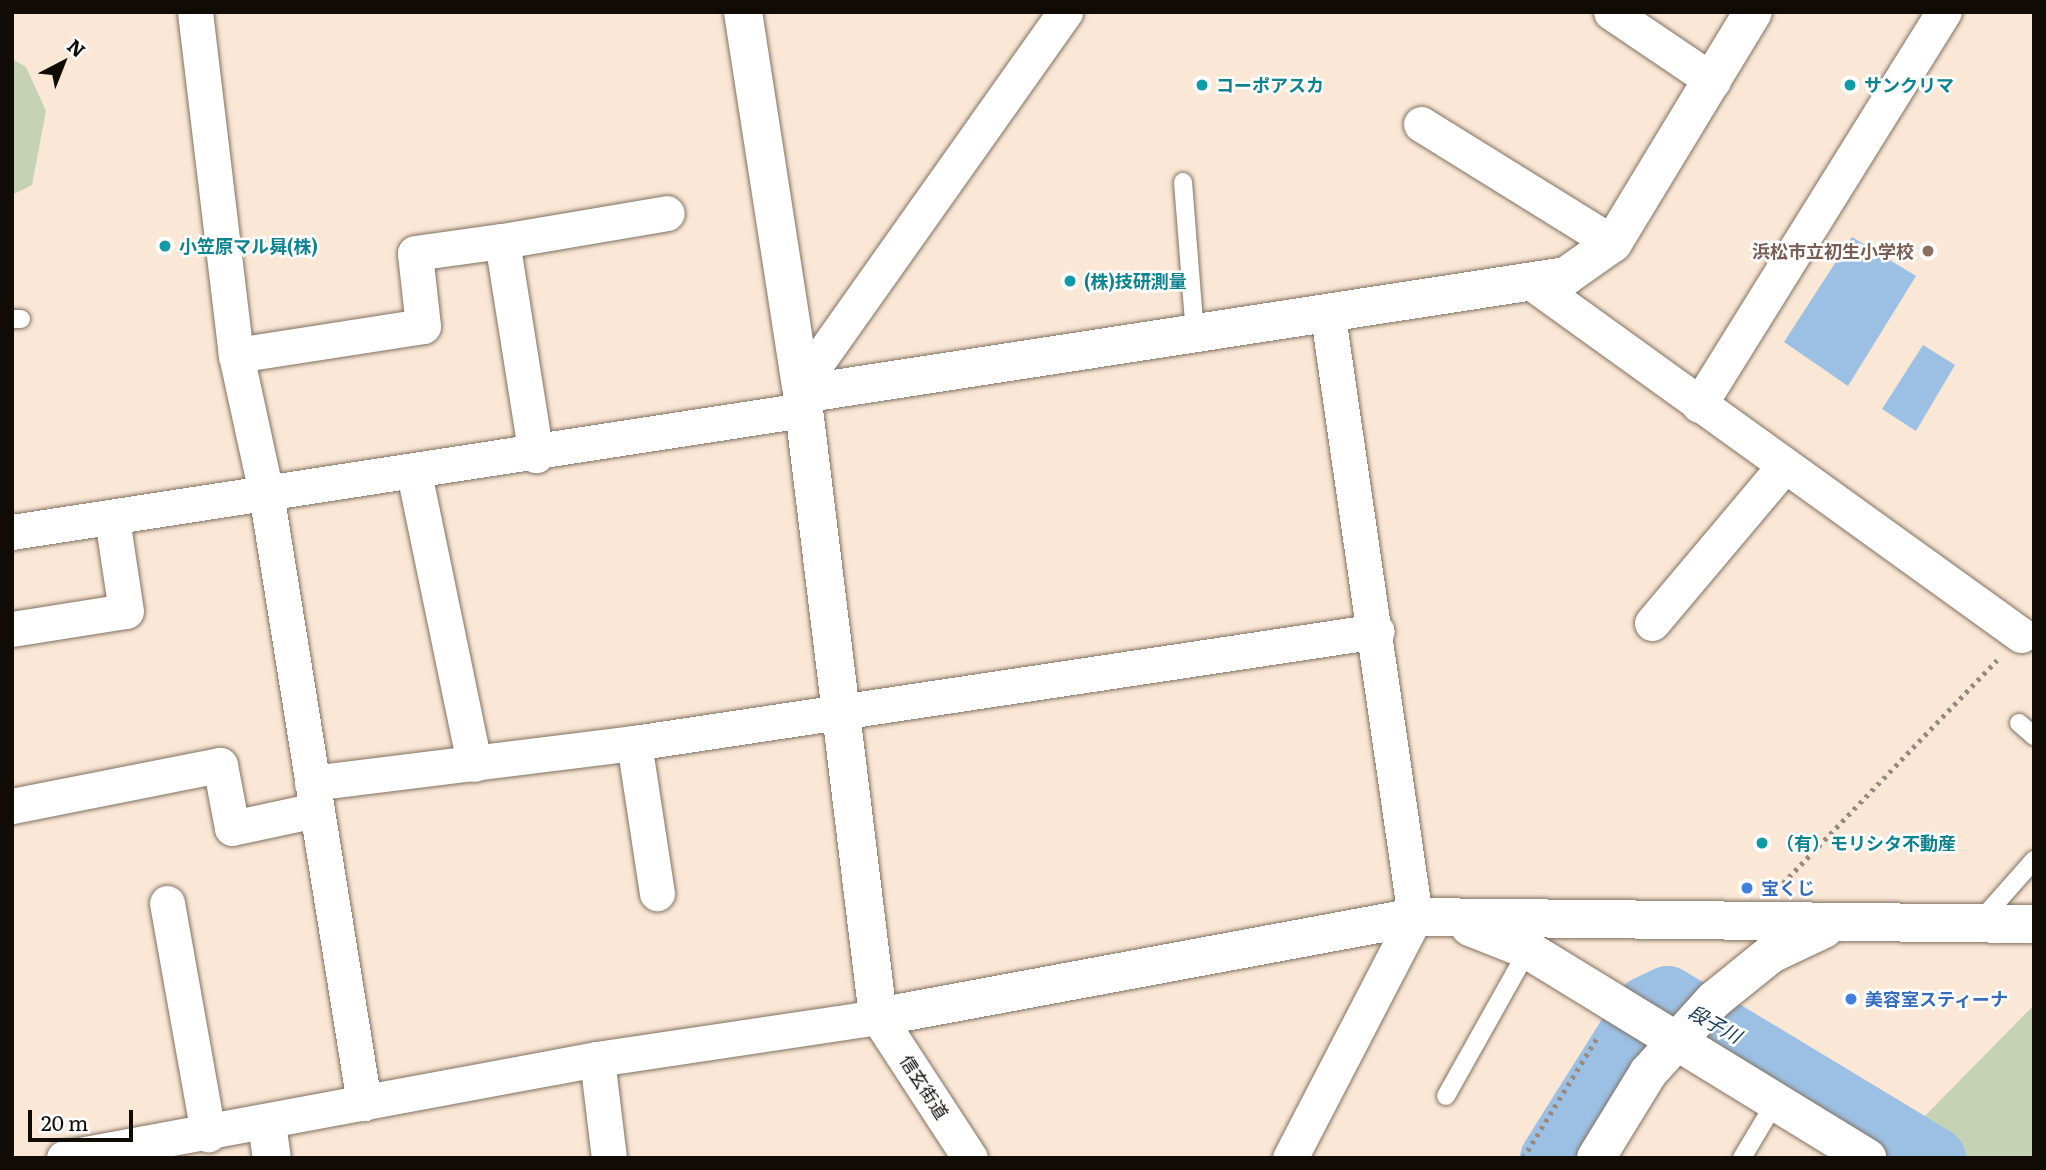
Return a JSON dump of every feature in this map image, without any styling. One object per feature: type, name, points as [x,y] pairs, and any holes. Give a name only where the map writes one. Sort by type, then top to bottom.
[{"type":"street","points":[[195,12],[236,355],[266,493],[364,1103]]},
{"type":"street","points":[[743,12],[802,397],[878,1017]]},
{"type":"street","points":[[802,397],[1065,12]]},
{"type":"street","points":[[1611,12],[1713,81]]},
{"type":"street","points":[[12,532],[536,455],[802,397],[1535,285],[1566,276],[1613,243],[1753,12]]},
{"type":"street","points":[[1699,405],[1944,12]]},
{"type":"street","points":[[1421,124],[1613,243]]},
{"type":"street","points":[[236,355],[423,326],[415,253],[502,241],[667,212]]},
{"type":"street","points":[[502,241],[536,455]]},
{"type":"street","points":[[1535,285],[1784,467],[2021,635]]},
{"type":"street","points":[[1290,1158],[1432,918],[1377,631],[1328,316]]},
{"type":"street","points":[[1652,623],[1784,467]]},
{"type":"street","points":[[414,473],[474,764]]},
{"type":"street","points":[[12,629],[126,611],[112,518]]},
{"type":"street","points":[[12,806],[220,765],[232,828],[313,797],[474,764],[634,743],[1377,631]]},
{"type":"street","points":[[634,743],[657,893]]},
{"type":"street","points":[[167,903],[208,1134]]},
{"type":"street","points":[[1432,918],[1528,950],[1648,1027],[1776,1101],[1867,1158]]},
{"type":"street","points":[[64,1158],[208,1134],[270,1141],[364,1103],[597,1059],[878,1017],[1432,918],[1747,921],[1832,926],[1979,922],[2034,924]]},
{"type":"street","points":[[1596,1158],[1648,1027],[1714,1000],[1786,943],[1832,926]]},
{"type":"street","name":"信玄街道","points":[[878,1017],[970,1158]]},
{"type":"street","points":[[597,1059],[609,1158]]},
{"type":"lane","points":[[1183,181],[1195,336]]},
{"type":"lane","points":[[2019,723],[2034,736]]},
{"type":"lane","points":[[1979,922],[2034,860]]},
{"type":"lane","points":[[1446,1096],[1528,950]]},
{"type":"lane","points":[[1742,1158],[1776,1101]]},
{"type":"path","points":[[1747,921],[2021,635]]},
{"type":"path","points":[[1523,1158],[1648,1027]]},
{"type":"green space","points":[[12,59],[26,67],[46,111],[32,185],[12,195]]},
{"type":"green space","points":[[2034,1005],[2034,1158],[1965,1158],[1915,1126]]},
{"type":"water","points":[[1852,237],[1916,276],[1848,386],[1784,342]]},
{"type":"water","points":[[1923,345],[1955,365],[1916,431],[1882,409]]},
{"type":"waterway","name":"段子川","points":[[1551,1158],[1646,1007],[1667,997],[1934,1158]]},
{"type":"place","name":"コーポアスカ","points":[[1202,85]]},
{"type":"place","name":"サンクリマ","points":[[1850,85]]},
{"type":"place","name":"小笠原マル曻(株)","points":[[165,246]]},
{"type":"place","name":"浜松市立初生小学校","points":[[1928,251]]},
{"type":"place","name":"(株)技研測量","points":[[1070,281]]},
{"type":"place","name":"（有）モリシタ不動産","points":[[1762,843]]},
{"type":"place","name":"宝くじ","points":[[1747,888]]},
{"type":"place","name":"美容室スティーナ","points":[[1851,999]]}]
